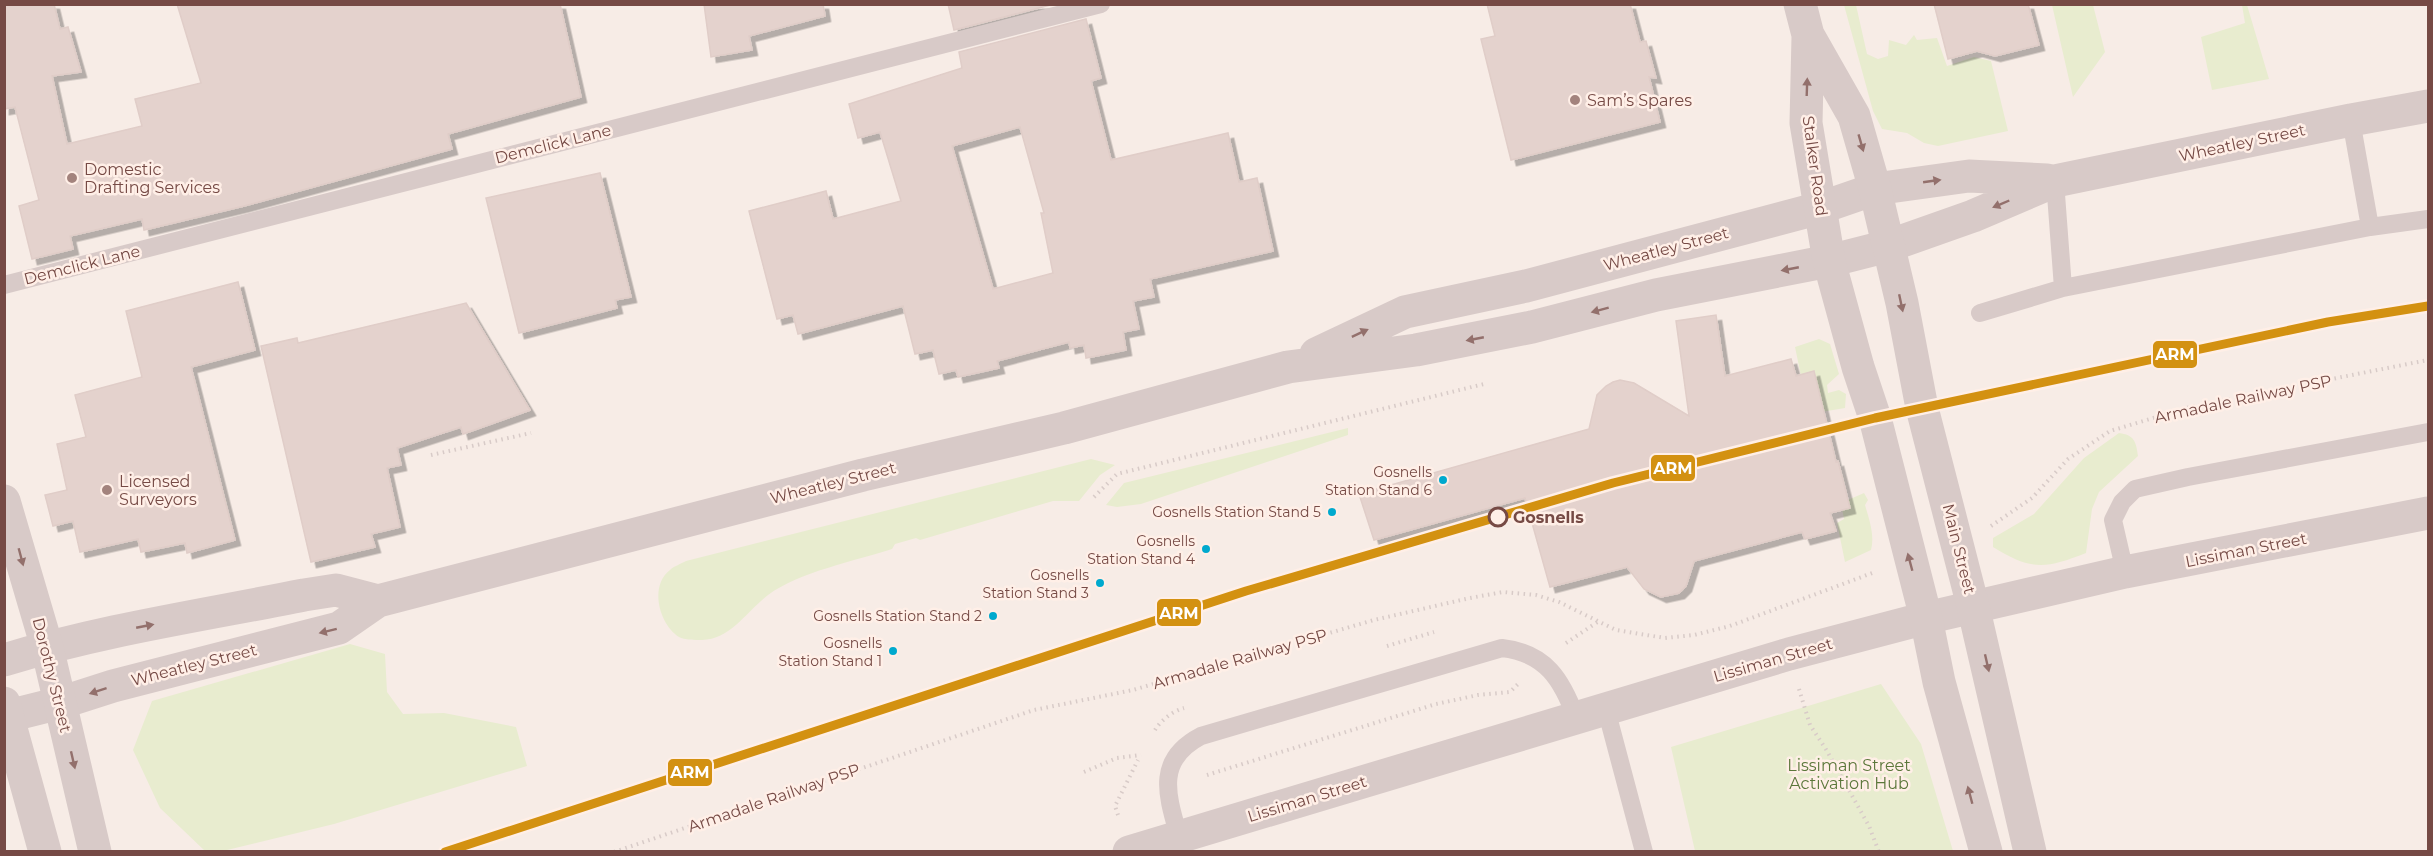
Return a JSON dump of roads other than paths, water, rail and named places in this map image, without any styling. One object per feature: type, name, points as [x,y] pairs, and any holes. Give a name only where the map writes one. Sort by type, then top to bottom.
[{"type":"street","name":"Stalker Road","points":[[1804,20],[1854,116],[1875,189],[1888,246]]},
{"type":"street","name":"Stalker Road","points":[[1804,20],[1806,123],[1829,261]]},
{"type":"street","name":"Wheatley Street","points":[[6,712],[60,703],[113,686],[339,628],[378,601],[862,475],[1064,428],[1288,367],[1416,350],[1462,341],[1532,327],[1656,295],[1829,261],[1888,246],[1973,216],[2055,181],[2428,106]]},
{"type":"street","name":"Wheatley Street","points":[[1288,367],[1405,312],[1526,286],[1820,208],[1875,189],[1968,176],[2055,181]]},
{"type":"street","name":"Main Street","points":[[1888,246],[1922,408],[1973,606],[2030,852]]},
{"type":"street","points":[[1829,261],[1858,367],[1875,418],[1926,618],[1939,682],[1986,852]]},
{"type":"street","name":"Dorothy Street","points":[[4,501],[47,647],[95,852]]},
{"type":"street","name":"Lissiman Street","points":[[1125,838],[1179,837],[1789,654],[1973,606],[2125,572],[2428,513]]},
{"type":"street","name":"Wheatley Street","points":[[4,660],[47,647],[336,590],[378,601]]},
{"type":"street","points":[[6,712],[45,852]]},
{"type":"lane","name":"Demclick Lane","points":[[4,285],[1101,4]]},
{"type":"lane","points":[[2352,120],[2370,227]]},
{"type":"lane","points":[[2055,181],[2063,288]]},
{"type":"lane","points":[[1980,313],[2063,288],[2370,227],[2428,219]]},
{"type":"lane","points":[[2125,572],[2113,520],[2122,502],[2135,489],[2428,432]]},
{"type":"lane","points":[[1179,837],[1168,800],[1167,784],[1171,765],[1186,744],[1201,736],[1502,648],[1528,654],[1550,669],[1566,692],[1591,714],[1644,852]]},
{"type":"place","name":"Sam’s Spares","points":[[1575,100]]},
{"type":"place","name":"Domestic Drafting Services","points":[[72,178]]},
{"type":"place","name":"Gosnells Station Stand 6","points":[[1443,480]]},
{"type":"place","name":"Licensed Surveyors","points":[[107,490]]},
{"type":"place","name":"Gosnells Station Stand 5","points":[[1332,512]]},
{"type":"place","name":"Gosnells","points":[[1498,517]]},
{"type":"place","name":"Gosnells Station Stand 4","points":[[1206,549]]},
{"type":"place","name":"Gosnells Station Stand 3","points":[[1100,583]]},
{"type":"place","name":"Gosnells Station Stand 2","points":[[993,616]]},
{"type":"place","name":"Gosnells Station Stand 1","points":[[893,651]]},
{"type":"park label","name":"Lissiman Street Activation Hub","points":[[1849,774]]}]
